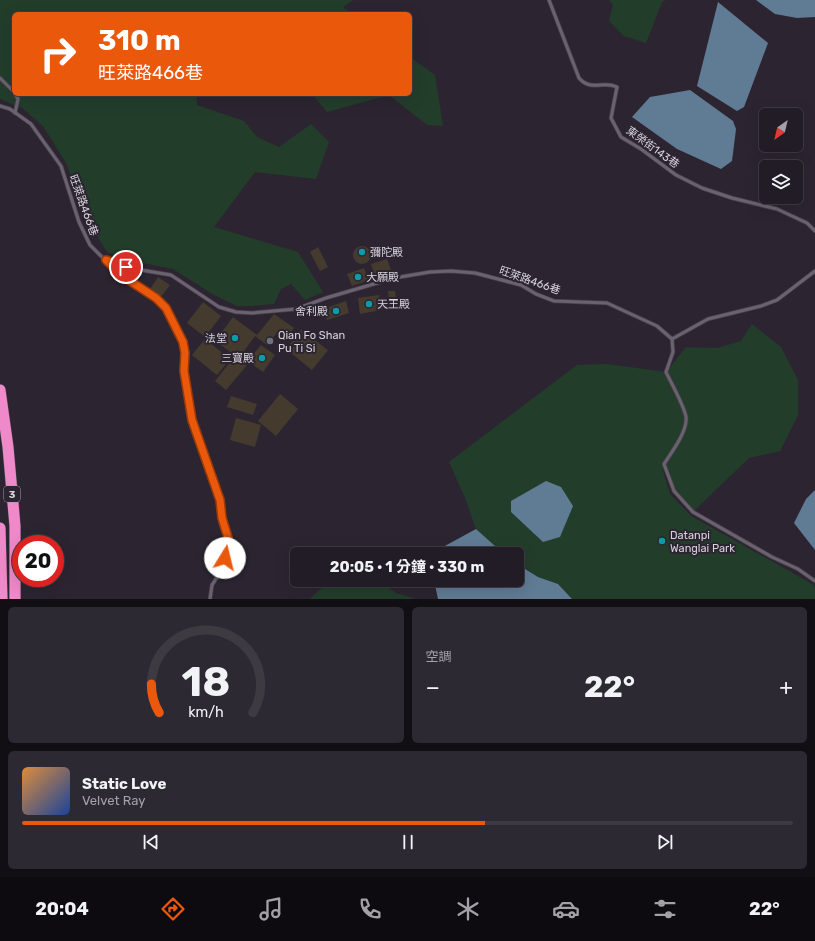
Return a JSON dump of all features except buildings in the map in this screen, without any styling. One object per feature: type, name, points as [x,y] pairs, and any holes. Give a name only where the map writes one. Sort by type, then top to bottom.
[{"type":"highway","name":"3","points":[[0,390],[8,447],[15,526],[15,599]]},
{"type":"highway","points":[[0,528],[2,599]]},
{"type":"lane","name":"東榮街143巷","points":[[550,0],[578,78],[582,83],[597,86],[611,83],[617,87],[611,118],[621,137],[641,149],[676,175],[732,198],[777,209],[807,223],[815,231]]},
{"type":"lane","points":[[0,78],[12,91]]},
{"type":"lane","points":[[16,96],[18,99],[16,113]]},
{"type":"lane","name":"旺萊路466巷","points":[[0,106],[16,113],[31,124],[61,166],[79,222],[90,245],[106,260],[135,269],[171,275],[219,307],[236,312],[296,309],[326,298],[394,278],[430,272],[451,271],[480,273],[521,285],[536,294],[554,300],[607,303],[657,326],[672,339]]},
{"type":"lane","points":[[106,260],[121,275],[156,298],[166,308],[183,342],[185,353],[184,371],[192,420],[220,500],[222,518],[229,541],[229,546],[221,571],[212,585],[210,599]]},
{"type":"lane","points":[[815,272],[778,300],[761,306],[708,319],[672,339],[673,352],[666,372],[686,418],[682,436],[664,464],[674,491],[693,512],[772,557],[798,569],[815,581]]},
{"type":"green space","points":[[0,0],[353,0],[343,7],[349,12],[12,12],[12,96],[196,96],[197,105],[244,121],[257,137],[279,147],[311,124],[329,142],[316,179],[255,172],[214,227],[298,252],[323,292],[305,300],[291,284],[281,289],[274,304],[237,306],[214,295],[173,269],[127,260],[107,252],[90,224],[66,163],[43,126],[22,108],[0,99]]},
{"type":"green space","points":[[609,0],[666,0],[662,2],[646,43],[624,36],[609,21],[613,5]]},
{"type":"green space","points":[[412,58],[435,75],[443,126],[427,125],[390,96],[412,96]]},
{"type":"green space","points":[[314,96],[385,96],[327,112]]},
{"type":"green space","points":[[752,324],[781,347],[798,380],[798,415],[780,451],[749,458],[693,512],[674,491],[662,468],[670,494],[691,516],[814,585],[815,599],[572,599],[558,584],[538,577],[524,568],[524,547],[496,547],[476,529],[465,498],[449,462],[577,365],[607,364],[666,372],[686,347],[717,348],[741,341]]},
{"type":"green space","points":[[325,587],[387,587],[396,593],[416,599],[310,599],[319,590]]},
{"type":"water","points":[[756,0],[815,0],[815,17],[797,18],[775,14]]},
{"type":"water","points":[[718,2],[768,43],[744,107],[737,111],[697,86]]},
{"type":"water","points":[[690,90],[733,121],[736,129],[732,161],[721,169],[677,149],[632,117],[650,97]]},
{"type":"water","points":[[546,481],[561,487],[573,506],[560,537],[543,542],[511,512],[511,501]]},
{"type":"water","points":[[815,490],[815,550],[794,523],[806,499]]},
{"type":"water","points":[[476,529],[496,547],[443,547]]},
{"type":"water","points":[[524,568],[538,577],[558,584],[572,599],[438,599],[435,587],[524,587]]},
{"type":"place","name":"彌陀殿","points":[[362,252]]},
{"type":"place","name":"大願殿","points":[[358,277]]},
{"type":"place","name":"天王殿","points":[[369,304]]},
{"type":"place","name":"舍利殿","points":[[336,311]]},
{"type":"place","name":"法堂","points":[[235,338]]},
{"type":"place","name":"Qian Fo Shan Pu Ti Si","points":[[270,341]]},
{"type":"place","name":"三寶殿","points":[[262,358]]},
{"type":"place","name":"Datanpi Wanglai Park","points":[[662,541]]},
{"type":"route","points":[[126,267],[106,260],[121,275],[156,298],[166,308],[176,325],[183,342],[185,353],[184,371],[192,420],[220,500],[222,518],[229,541],[225,558]]}]
